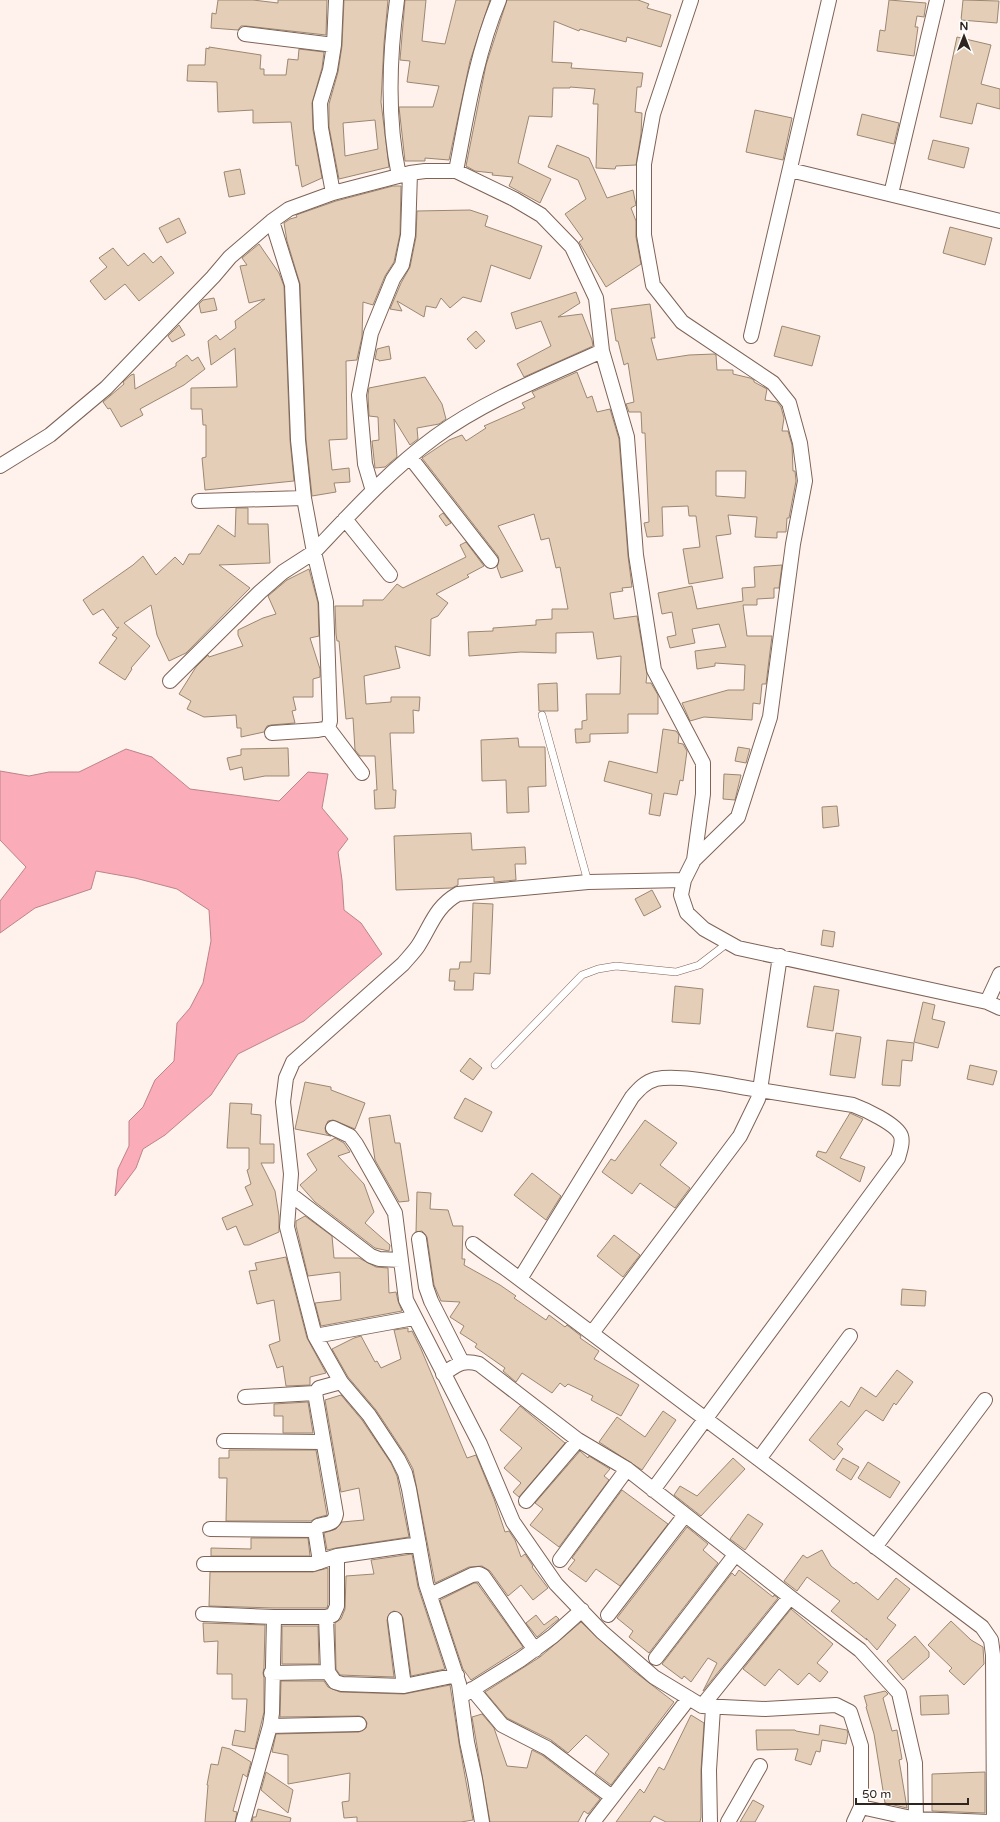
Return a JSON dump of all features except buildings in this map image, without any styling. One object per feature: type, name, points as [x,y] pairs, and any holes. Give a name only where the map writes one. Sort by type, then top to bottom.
[{"type":"street","points":[[333,193],[321,128],[320,103],[330,70],[334,45],[336,0]]},
{"type":"street","points":[[373,491],[365,464],[359,396],[371,333],[393,279],[402,265],[408,235],[405,175],[394,151],[390,58],[397,0]]},
{"type":"street","points":[[456,171],[473,84],[493,14],[499,0]]},
{"type":"street","points":[[691,0],[653,114],[644,164],[644,235],[653,285],[682,322],[773,383],[789,403],[800,442],[805,481],[793,544],[770,717],[738,817],[694,860]]},
{"type":"street","points":[[751,336],[829,0]]},
{"type":"street","points":[[891,194],[937,0]]},
{"type":"street","points":[[245,34],[334,45]]},
{"type":"street","points":[[790,170],[1000,219]]},
{"type":"street","points":[[0,466],[50,435],[106,388],[213,277],[230,257],[272,221],[289,209],[333,193],[425,171],[456,171],[514,199],[541,214],[572,247],[596,298],[602,351],[627,437],[636,555],[654,670],[703,763],[703,794],[694,860],[684,880],[681,894],[687,913],[704,929],[738,948],[986,1002],[1000,1008]]},
{"type":"street","points":[[272,221],[292,285],[298,440],[304,498],[314,552],[326,602],[330,721],[328,728]]},
{"type":"street","points":[[170,681],[260,592],[283,572],[314,552],[373,491],[410,457],[459,421],[529,384],[602,351]]},
{"type":"street","points":[[410,457],[491,561]]},
{"type":"street","points":[[199,501],[304,498]]},
{"type":"street","points":[[345,519],[390,575]]},
{"type":"street","points":[[272,733],[328,728]]},
{"type":"street","points":[[328,728],[362,774]]},
{"type":"street","points":[[612,1797],[547,1748],[502,1725],[466,1693],[457,1675],[430,1595],[405,1473],[398,1459],[369,1415],[341,1382],[315,1336],[290,1240],[287,1217],[291,1174],[283,1102],[286,1078],[293,1062],[403,964],[417,947],[437,913],[446,901],[458,894],[588,882],[684,880]]},
{"type":"street","points":[[592,1333],[740,1136],[758,1098],[760,1090],[780,956]]},
{"type":"street","points":[[986,1002],[1000,974]]},
{"type":"street","points":[[520,1280],[632,1097],[643,1085],[656,1080],[677,1078],[848,1104],[866,1109],[895,1128],[901,1136],[901,1146],[898,1158],[653,1490]]},
{"type":"street","points":[[333,1128],[350,1136],[390,1202],[395,1213],[406,1300],[480,1444],[513,1522],[556,1584],[602,1632],[654,1677],[689,1698],[708,1707],[765,1710],[836,1705],[850,1712],[861,1746],[861,1807],[854,1822]]},
{"type":"street","points":[[290,1194],[371,1256],[379,1259],[400,1260]]},
{"type":"street","points":[[419,1239],[426,1287],[431,1301],[462,1362]]},
{"type":"street","points":[[473,1244],[982,1627],[990,1640],[993,1655],[994,1822]]},
{"type":"street","points":[[315,1336],[414,1318]]},
{"type":"street","points":[[759,1459],[850,1336]]},
{"type":"street","points":[[443,1374],[462,1362],[480,1364],[578,1440],[627,1469],[860,1650],[899,1693],[915,1763],[916,1819]]},
{"type":"street","points":[[245,1397],[315,1393],[320,1388],[341,1382]]},
{"type":"street","points":[[210,1529],[315,1530],[318,1526],[332,1524],[335,1520],[336,1514],[322,1442],[315,1393]]},
{"type":"street","points":[[875,1547],[985,1400]]},
{"type":"street","points":[[526,1501],[578,1440]]},
{"type":"street","points":[[224,1441],[322,1442]]},
{"type":"street","points":[[560,1560],[627,1469]]},
{"type":"street","points":[[608,1615],[685,1515]]},
{"type":"street","points":[[315,1530],[320,1562]]},
{"type":"street","points":[[204,1564],[301,1565],[320,1562],[337,1556],[419,1544]]},
{"type":"street","points":[[656,1658],[735,1554]]},
{"type":"street","points":[[203,1614],[274,1617],[326,1617],[333,1615],[337,1606],[337,1556]]},
{"type":"street","points":[[430,1595],[472,1575],[479,1574],[483,1576],[535,1650]]},
{"type":"street","points":[[710,1822],[708,1707],[790,1597]]},
{"type":"street","points":[[466,1693],[535,1650],[582,1610]]},
{"type":"street","points":[[243,1822],[270,1726],[272,1713],[271,1673],[274,1617]]},
{"type":"street","points":[[326,1617],[328,1672],[335,1682],[342,1684],[404,1686],[457,1675]]},
{"type":"street","points":[[395,1619],[404,1686]]},
{"type":"street","points":[[271,1673],[328,1672]]},
{"type":"street","points":[[466,1693],[467,1742],[476,1779],[478,1821]]},
{"type":"street","points":[[593,1822],[689,1698]]},
{"type":"street","points":[[270,1726],[359,1724]]},
{"type":"street","points":[[728,1822],[760,1766]]},
{"type":"street","points":[[861,1807],[916,1819],[990,1822]]},
{"type":"lane","points":[[542,715],[588,882]]},
{"type":"lane","points":[[495,1065],[582,975],[598,969],[616,966],[676,972],[699,965],[728,942]]},
{"type":"shaded area","points":[[126,749],[152,757],[190,789],[279,801],[308,772],[328,774],[322,808],[348,839],[338,852],[344,910],[361,923],[382,954],[304,1021],[238,1054],[211,1095],[165,1135],[143,1149],[136,1168],[115,1196],[118,1169],[129,1146],[129,1121],[143,1107],[155,1080],[174,1061],[177,1023],[190,1008],[203,983],[211,941],[209,910],[177,889],[135,878],[96,871],[91,889],[35,908],[0,933],[0,901],[26,867],[0,840],[0,771],[29,776],[49,772],[79,772]]}]
